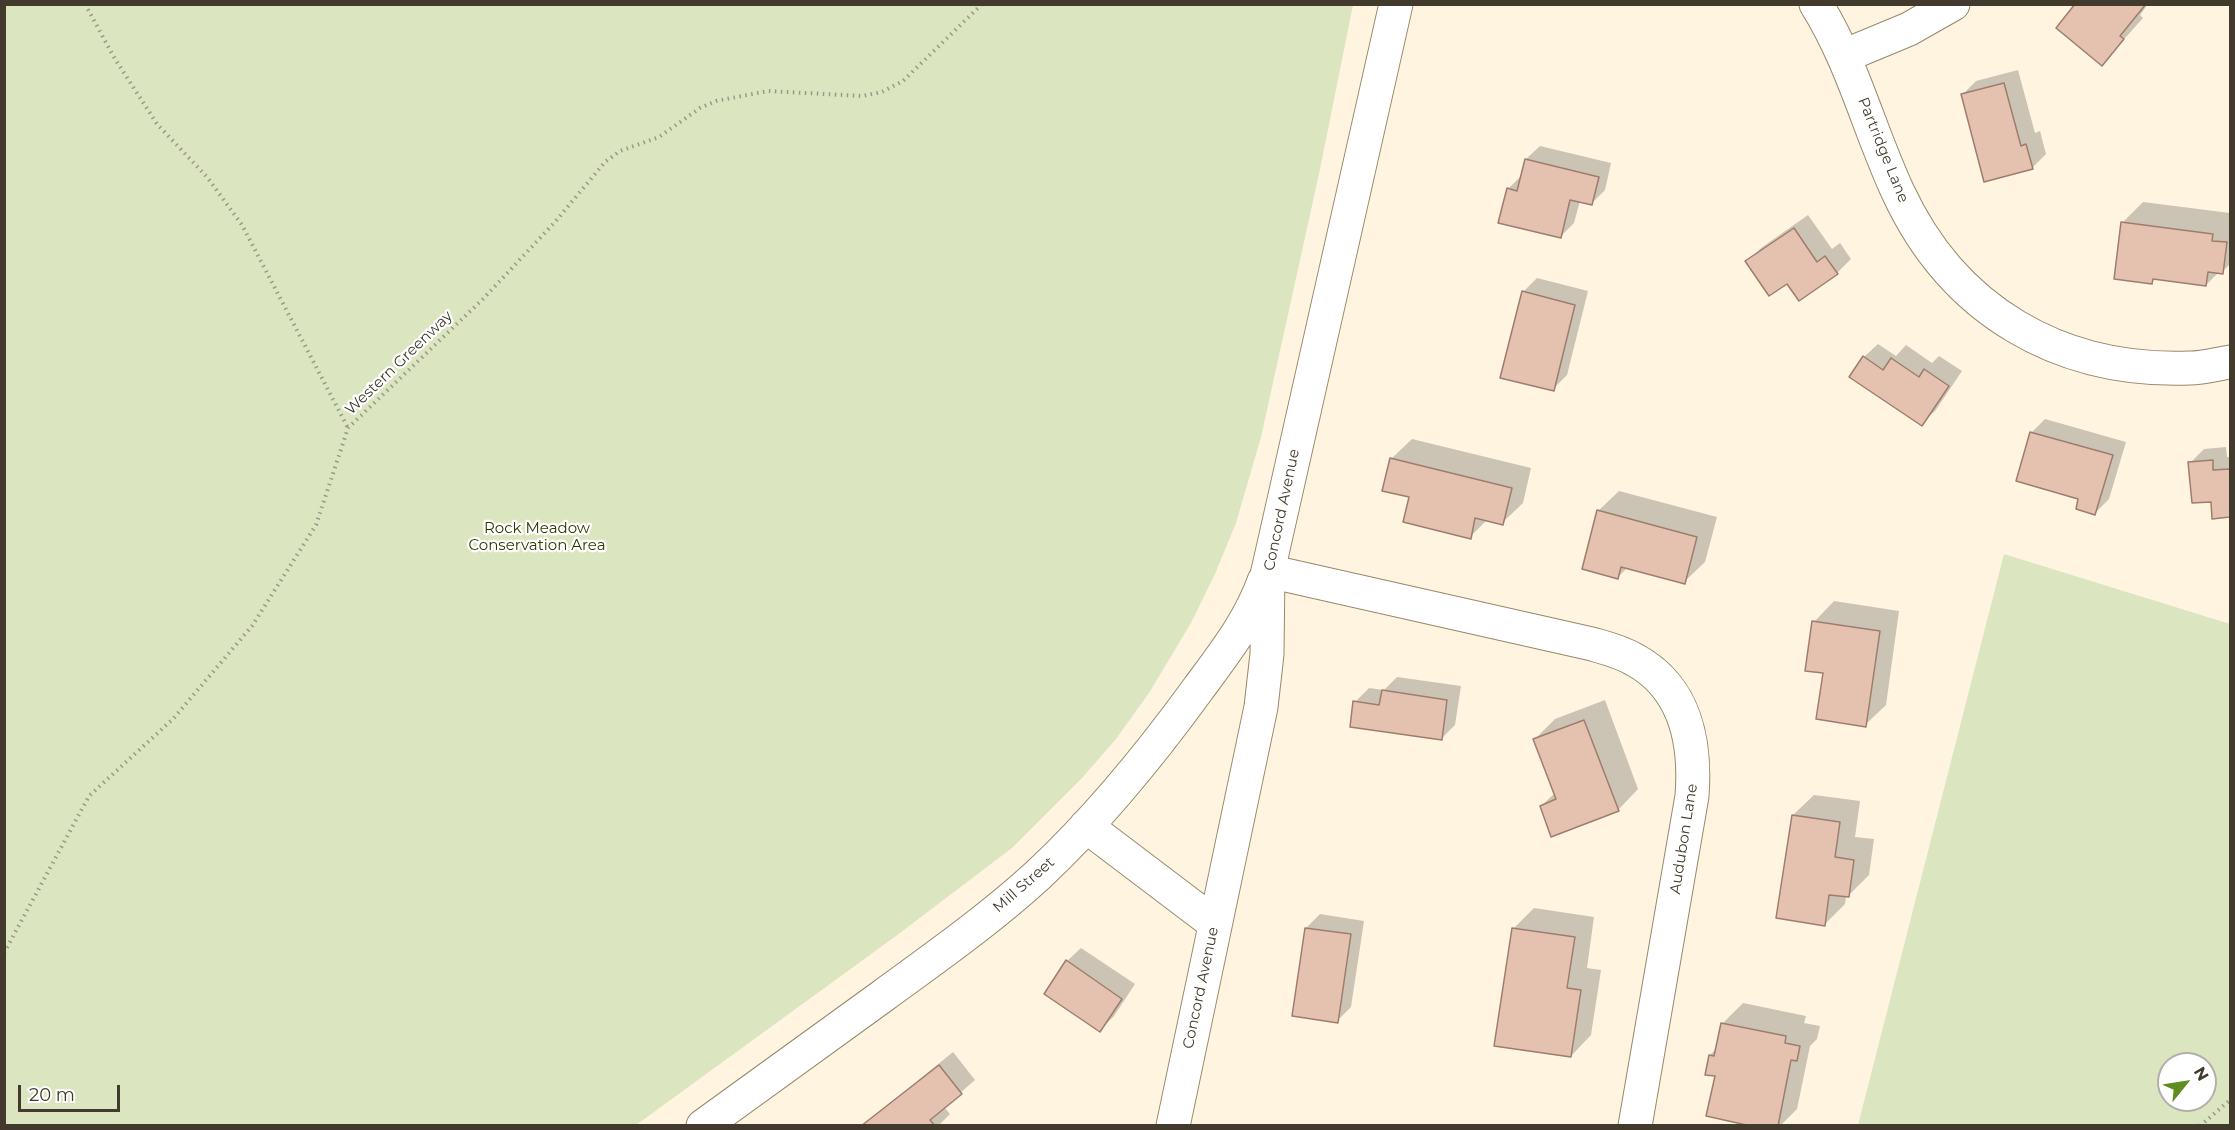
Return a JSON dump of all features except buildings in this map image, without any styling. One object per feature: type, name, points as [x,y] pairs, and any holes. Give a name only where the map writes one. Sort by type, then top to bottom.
[{"type":"main road","name":"Concord Avenue","points":[[1173,1125],[1262,699],[1267,654],[1268,571],[1396,4]]},
{"type":"main road","name":"Partridge Lane","points":[[1816,4],[1844,56],[1885,161],[1910,214],[1935,255],[1956,280],[1989,309],[2024,332],[2078,356],[2134,367],[2192,369],[2230,362]]},
{"type":"main road","points":[[1844,56],[1909,29],[1953,4]]},
{"type":"main road","name":"Mill Street","points":[[704,1125],[952,945],[1037,875],[1086,826],[1154,748],[1216,666],[1248,616],[1268,571]]},
{"type":"main road","name":"Audubon Lane","points":[[1268,571],[1592,644],[1634,659],[1655,674],[1673,694],[1688,726],[1690,736],[1694,771],[1692,796],[1635,1125]]},
{"type":"main road","points":[[1086,826],[1214,923]]},
{"type":"path","points":[[85,4],[115,59],[157,124],[207,177],[242,225],[348,428]]},
{"type":"path","name":"Western Greenway","points":[[4,953],[89,796],[173,719],[252,626],[316,525],[348,428],[483,299],[555,222],[605,162],[620,151],[659,137],[700,108],[716,101],[768,91],[862,96],[882,92],[903,81],[982,4]]},
{"type":"path","points":[[2200,1125],[2230,1100]]},
{"type":"green space","name":"Rock Meadow Conservation Area","points":[[5,4],[1353,5],[1319,174],[1261,437],[1236,523],[1191,623],[1149,693],[1116,739],[1082,778],[1012,848],[896,936],[636,1125],[5,1126]]},
{"type":"green space","points":[[2004,554],[2230,624],[2230,1125],[1858,1125]]}]
